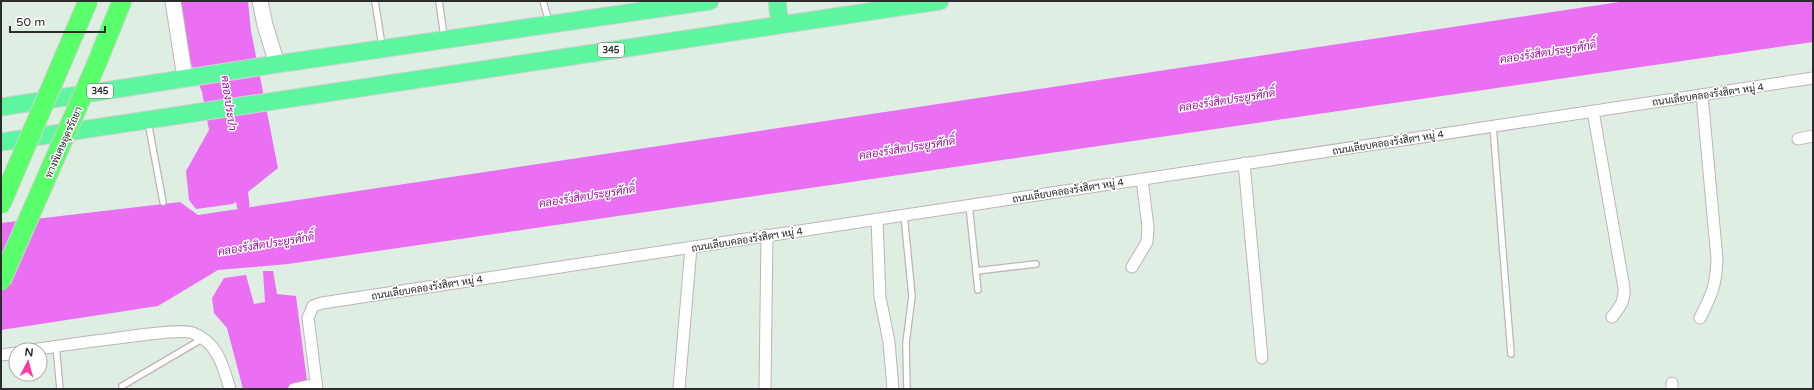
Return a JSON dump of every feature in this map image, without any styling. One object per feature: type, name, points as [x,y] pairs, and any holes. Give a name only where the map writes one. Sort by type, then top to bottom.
[{"type":"highway","points":[[1,204],[88,1]]},
{"type":"highway","name":"ทางพิเศษอุดรรัถยา","points":[[1,281],[96,65],[122,1]]},
{"type":"main road","name":"345","points":[[1,107],[382,48],[550,24],[643,8],[710,1]]},
{"type":"main road","points":[[777,1],[780,25]]},
{"type":"main road","name":"345","points":[[1,142],[940,1]]},
{"type":"street","points":[[173,1],[192,77]]},
{"type":"street","points":[[260,1],[273,65]]},
{"type":"street","name":"ถนนเลียบคลองรังสิตฯ หมู่ 4","points":[[315,386],[308,318],[313,306],[322,303],[1813,78]]},
{"type":"street","points":[[1700,318],[1713,294],[1717,258],[1702,95]]},
{"type":"street","points":[[1593,111],[1624,293],[1622,305],[1612,317]]},
{"type":"street","points":[[1798,139],[1813,136]]},
{"type":"street","points":[[1244,164],[1262,358]]},
{"type":"street","points":[[1132,267],[1147,242],[1148,227],[1142,179]]},
{"type":"street","points":[[877,219],[880,297],[889,342],[893,389]]},
{"type":"street","points":[[765,389],[767,235]]},
{"type":"street","points":[[679,389],[691,247]]},
{"type":"street","points":[[48,347],[164,332],[192,332],[216,351],[222,361],[230,389]]},
{"type":"street","points":[[294,389],[315,386]]},
{"type":"lane","points":[[374,1],[382,48]]},
{"type":"lane","points":[[439,1],[444,39]]},
{"type":"lane","points":[[543,1],[550,24]]},
{"type":"lane","points":[[148,120],[163,202]]},
{"type":"lane","points":[[1493,126],[1511,354]]},
{"type":"lane","points":[[969,205],[978,290]]},
{"type":"lane","points":[[904,215],[912,296],[906,343],[907,389]]},
{"type":"lane","points":[[976,271],[1036,264]]},
{"type":"lane","points":[[122,386],[202,339]]},
{"type":"lane","points":[[56,346],[60,389]]},
{"type":"water","points":[[180,1],[248,1],[251,31],[278,168],[233,204],[196,209],[189,200],[186,171],[209,130],[202,92],[190,61]]},
{"type":"water","name":"คลองรังสิตประยูรศักดิ์","points":[[1626,1],[1813,1],[1813,42],[288,264],[218,270],[158,306],[1,330],[1,223],[180,202],[198,215]]},
{"type":"water","points":[[263,271],[273,271],[277,294],[296,296],[308,389],[243,389],[227,328],[214,313],[212,298],[224,278],[246,275],[254,304],[265,302]]},
{"type":"waterway","name":"คลองประปา","points":[[240,179],[243,205]]}]
